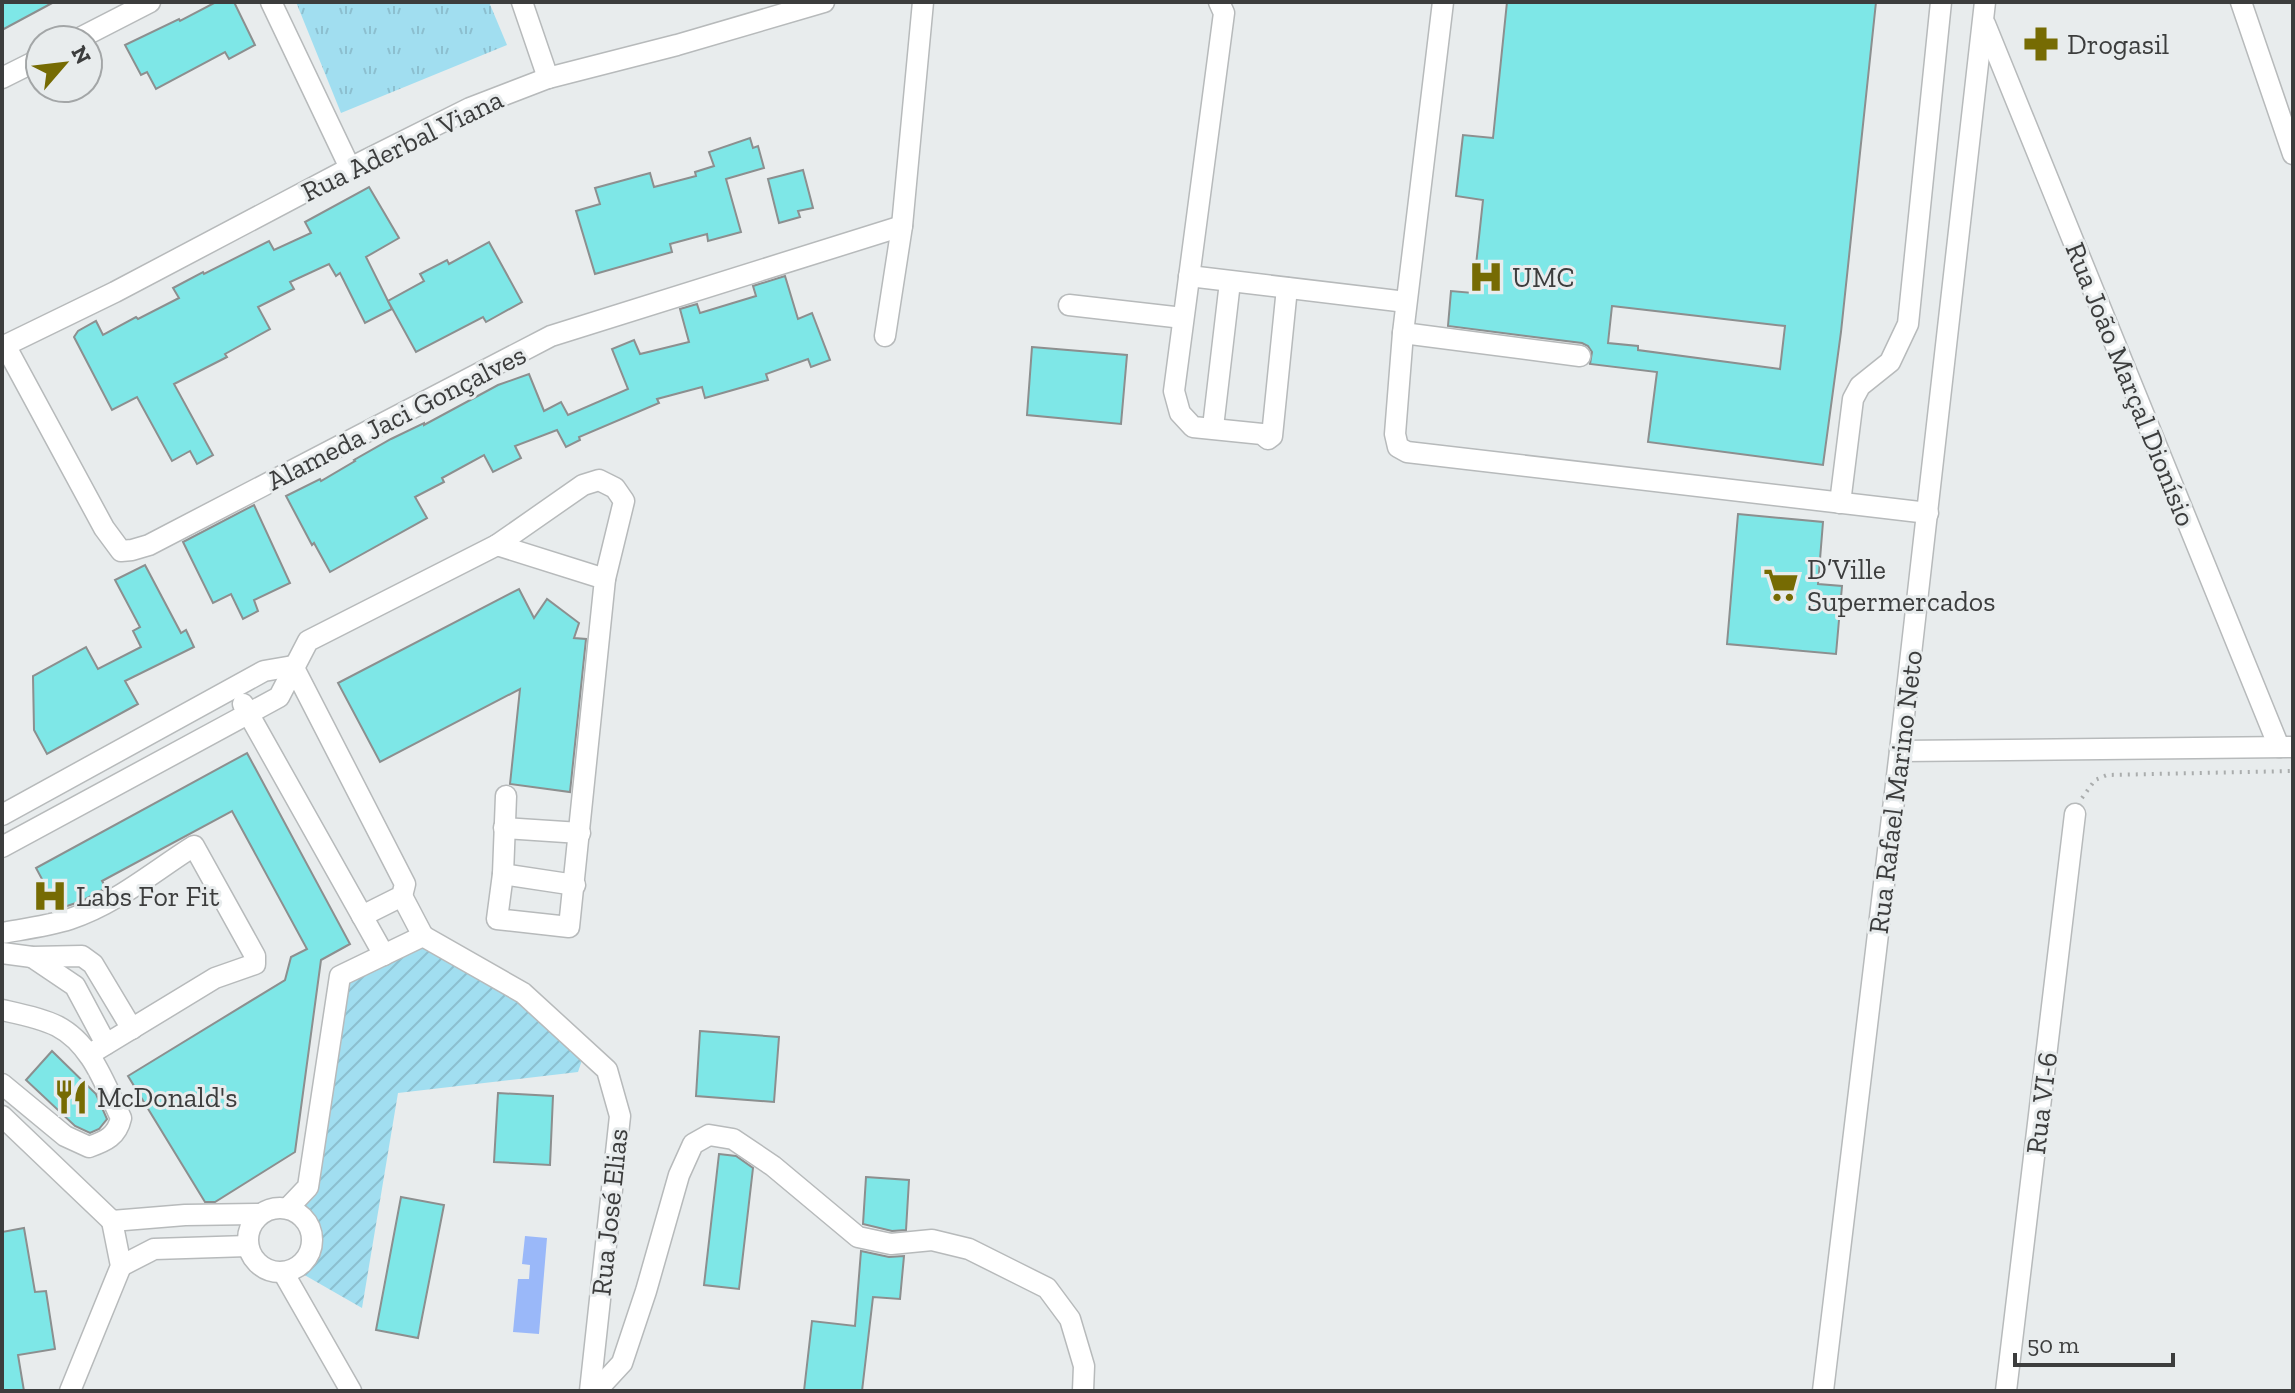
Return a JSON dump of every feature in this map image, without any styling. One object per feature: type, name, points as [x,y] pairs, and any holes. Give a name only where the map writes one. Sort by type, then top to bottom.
[{"type":"street","points":[[104,26],[150,2]]},
{"type":"street","points":[[271,2],[350,168]]},
{"type":"street","points":[[522,2],[548,78]]},
{"type":"street","name":"Rua Aderbal Viana","points":[[3,346],[115,292],[470,108],[548,78],[677,45],[824,2]]},
{"type":"street","points":[[885,336],[902,226],[923,2]]},
{"type":"street","points":[[1219,2],[1224,13],[1174,391],[1180,413],[1193,427],[1262,434],[1268,439],[1272,436],[1287,288]]},
{"type":"street","points":[[1443,2],[1406,302],[1395,434],[1398,447],[1407,452],[1928,513]]},
{"type":"street","points":[[1840,503],[1853,399],[1860,386],[1890,362],[1908,324],[1941,2]]},
{"type":"street","points":[[2241,2],[2293,154]]},
{"type":"street","name":"Rua Rafael Marino Neto","points":[[1823,1391],[1928,513],[1984,12]]},
{"type":"street","name":"Rua João Marçal Dionísio","points":[[1984,12],[2286,747]]},
{"type":"street","points":[[2,78],[24,67]]},
{"type":"street","name":"Alameda Jaci Gonçalves","points":[[3,346],[104,528],[121,551],[132,550],[149,545],[551,336],[902,226]]},
{"type":"street","points":[[1189,276],[1406,302]]},
{"type":"street","points":[[1213,427],[1230,282]]},
{"type":"street","points":[[1069,305],[1183,318]]},
{"type":"street","points":[[1403,333],[1580,356]]},
{"type":"street","points":[[2,847],[279,697],[308,641],[497,545],[583,485],[599,480],[615,488],[624,501],[605,579],[569,927],[497,919],[503,874],[506,796]]},
{"type":"street","points":[[497,545],[605,579]]},
{"type":"street","points":[[2,815],[264,671],[293,666]]},
{"type":"street","points":[[288,1208],[308,1187],[340,976],[423,936],[402,896],[405,884],[293,666]]},
{"type":"street","points":[[234,688],[384,955]]},
{"type":"street","points":[[1900,751],[2286,747]]},
{"type":"street","name":"Rua VI-6","points":[[2006,1391],[2075,814]]},
{"type":"street","points":[[504,828],[580,833]]},
{"type":"street","points":[[2,933],[70,919],[115,899],[194,846],[255,956],[255,964],[215,978],[98,1049]]},
{"type":"street","points":[[503,874],[575,885]]},
{"type":"street","points":[[362,916],[402,896]]},
{"type":"street","name":"Rua José Elias","points":[[423,936],[523,993],[607,1070],[620,1116],[593,1391]]},
{"type":"street","points":[[2,953],[32,957],[82,956],[93,964],[132,1029]]},
{"type":"street","points":[[2,1084],[65,1136],[89,1147],[100,1144],[118,1130],[121,1118],[75,986],[32,957]]},
{"type":"street","points":[[2,1010],[55,1025],[98,1049]]},
{"type":"street","points":[[2,1116],[112,1221],[121,1266],[70,1391]]},
{"type":"street","points":[[593,1391],[622,1363],[679,1175],[693,1144],[709,1135],[733,1139],[765,1160],[858,1237],[891,1244],[932,1240],[969,1249],[1047,1288],[1070,1319],[1084,1366],[1083,1391]]},
{"type":"street","points":[[112,1221],[185,1215],[259,1214],[268,1209],[288,1208],[306,1221],[312,1242],[303,1262],[294,1269],[273,1271],[255,1261],[248,1246],[248,1232],[259,1214]]},
{"type":"street","points":[[121,1266],[154,1249],[248,1246]]},
{"type":"street","points":[[283,1272],[351,1391]]},
{"type":"path","points":[[2075,814],[2095,780],[2107,775],[2293,771]]},
{"type":"green space","points":[[296,2],[489,2],[507,45],[341,113]]},
{"type":"green space","points":[[423,936],[523,993],[585,1051],[578,1072],[398,1093],[362,1308],[294,1269],[308,1253],[311,1237],[305,1221],[288,1208],[308,1187],[340,976]]},
{"type":"water","points":[[525,1236],[547,1238],[539,1334],[513,1332],[518,1279],[529,1279],[530,1265],[522,1264]]},
{"type":"building","points":[[2,2],[54,2],[2,30]]},
{"type":"building","points":[[216,2],[234,2],[255,45],[229,59],[225,52],[156,89],[147,72],[141,75],[125,45]]},
{"type":"building","points":[[1507,2],[1876,2],[1841,332],[1823,465],[1648,442],[1657,372],[1590,364],[1592,352],[1582,343],[1448,326],[1451,291],[1473,293],[1483,200],[1456,196],[1463,135],[1493,138]],"holes":[[[1612,306],[1785,326],[1780,369],[1638,350],[1638,346],[1608,343]]]},
{"type":"building","points":[[750,138],[753,148],[758,146],[764,168],[726,179],[741,232],[708,241],[707,234],[670,244],[672,252],[595,274],[576,211],[600,204],[595,188],[650,173],[654,187],[696,176],[695,172],[714,166],[709,152]]},
{"type":"building","points":[[803,170],[813,208],[798,211],[800,217],[779,223],[768,179]]},
{"type":"building","points":[[369,187],[399,238],[366,257],[392,309],[365,323],[340,273],[336,276],[329,264],[290,282],[294,289],[258,307],[270,329],[225,354],[227,357],[174,384],[213,455],[197,464],[190,451],[172,461],[137,397],[112,410],[74,337],[78,331],[96,321],[103,335],[136,317],[138,319],[179,298],[173,288],[203,272],[269,241],[274,250],[311,233],[305,222]]},
{"type":"building","points":[[489,242],[522,302],[486,322],[483,317],[416,352],[388,301],[424,281],[420,274],[447,260],[449,264]]},
{"type":"building","points":[[785,276],[798,319],[812,313],[830,360],[811,367],[808,359],[766,374],[768,380],[705,398],[702,387],[657,399],[659,403],[579,437],[580,440],[566,447],[557,430],[515,446],[521,458],[493,472],[484,455],[415,497],[427,518],[330,572],[286,496],[321,481],[391,439],[498,385],[529,374],[544,411],[561,402],[568,415],[628,389],[612,349],[634,340],[640,354],[689,342],[680,309],[697,304],[700,313],[756,296],[753,286]]},
{"type":"building","points":[[1032,347],[1127,355],[1121,424],[1027,415]]},
{"type":"building","points":[[254,505],[290,583],[254,600],[258,611],[243,619],[231,594],[213,603],[183,542]]},
{"type":"building","name":"D’Ville Supermercados","points":[[1738,514],[1823,522],[1818,584],[1842,586],[1836,654],[1727,644]]},
{"type":"building","points":[[145,565],[181,633],[186,630],[194,647],[125,681],[138,704],[47,754],[34,730],[33,676],[86,647],[98,669],[141,647],[133,631],[140,627],[115,580]]},
{"type":"building","points":[[519,589],[534,618],[547,599],[579,623],[574,638],[586,639],[570,792],[510,784],[520,689],[380,762],[338,683]]},
{"type":"building","points":[[247,753],[350,944],[321,960],[295,1152],[215,1202],[205,1202],[128,1076],[285,980],[291,957],[307,949],[232,811],[102,881],[106,888],[58,909],[36,868]]},
{"type":"building","points":[[700,1031],[779,1037],[774,1102],[696,1096]]},
{"type":"building","name":"McDonald's","points":[[52,1051],[96,1094],[107,1119],[99,1129],[90,1133],[75,1126],[26,1080]]},
{"type":"building","points":[[498,1093],[553,1096],[550,1165],[494,1162]]},
{"type":"building","points":[[719,1154],[736,1156],[753,1168],[739,1289],[704,1285]]},
{"type":"building","points":[[866,1177],[909,1180],[906,1230],[892,1231],[863,1224]]},
{"type":"building","points":[[401,1197],[444,1205],[418,1338],[376,1330]]},
{"type":"building","points":[[24,1228],[35,1292],[46,1291],[55,1349],[18,1355],[24,1391],[2,1391],[2,1232]]},
{"type":"building","points":[[861,1251],[889,1257],[904,1256],[900,1299],[873,1297],[862,1391],[804,1391],[812,1321],[855,1326]]},
{"type":"place","name":"Drogasil","points":[[2041,44]]},
{"type":"place","name":"UMC","points":[[1486,277]]},
{"type":"place","name":"D’Ville Supermercados","points":[[1781,585]]},
{"type":"place","name":"Labs For Fit","points":[[50,896]]},
{"type":"place","name":"McDonald's","points":[[71,1097]]}]
